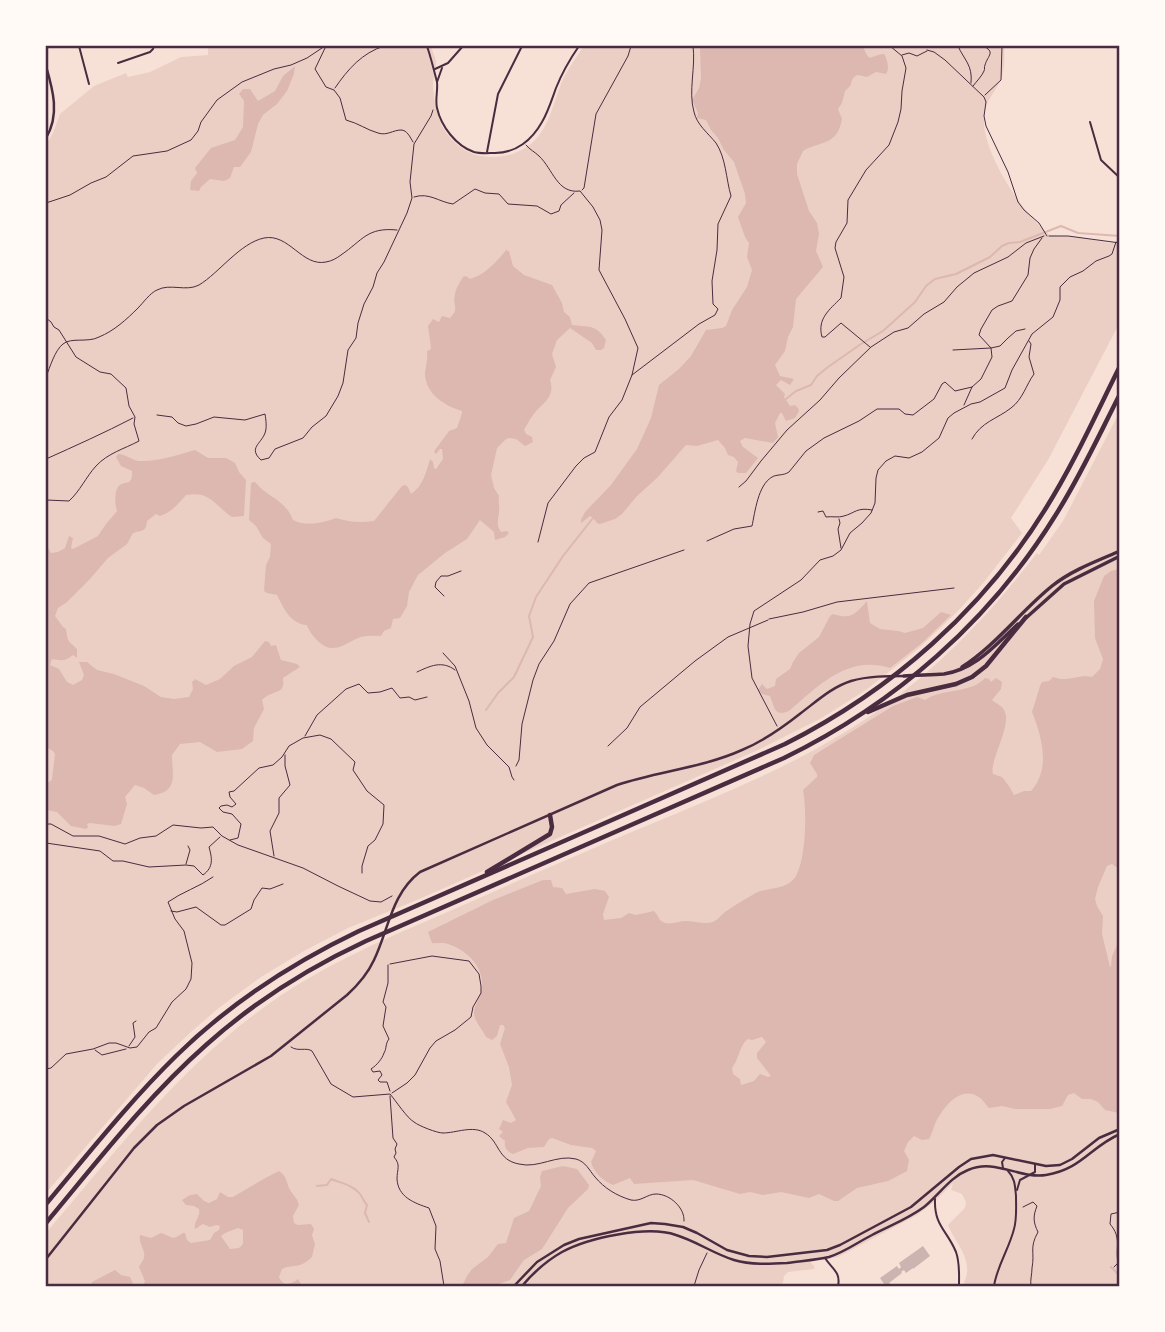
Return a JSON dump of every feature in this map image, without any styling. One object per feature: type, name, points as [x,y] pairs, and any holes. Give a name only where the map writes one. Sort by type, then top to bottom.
[{"type":"highway","points":[[46,1204],[159,1073],[208,1027],[253,992],[300,962],[395,915],[785,744],[853,705],[898,673],[964,613],[1021,545],[1063,480],[1119,366]]},
{"type":"highway","points":[[46,1223],[183,1066],[251,1008],[296,978],[335,956],[390,931],[774,762],[824,737],[898,688],[942,652],[1010,579],[1062,505],[1119,394]]},
{"type":"highway","points":[[861,714],[907,695],[956,684],[972,677],[986,666],[1026,617]]},
{"type":"highway","points":[[476,880],[550,834],[550,815]]},
{"type":"main road","points":[[46,66],[54,109],[46,138]]},
{"type":"main road","points":[[956,670],[978,655],[1056,583],[1119,551]]},
{"type":"main road","points":[[46,1259],[134,1148],[157,1125],[184,1106],[260,1063],[347,995],[375,958],[396,899],[411,879],[427,868],[631,780],[729,756],[757,744],[837,687],[858,679],[937,674],[967,667],[981,658],[1064,584],[1119,557]]},
{"type":"main road","points":[[514,1286],[530,1268],[559,1247],[579,1239],[651,1223],[683,1227],[732,1252],[754,1257],[830,1250],[911,1207],[969,1160],[986,1156],[1006,1157],[1052,1166],[1072,1159],[1096,1139],[1119,1131]]},
{"type":"main road","points":[[522,1286],[543,1265],[570,1248],[632,1232],[651,1231],[676,1235],[735,1260],[756,1264],[825,1258],[840,1253],[912,1215],[957,1176],[970,1169],[988,1166],[1029,1176],[1049,1174],[1072,1167],[1119,1131]]},
{"type":"main road","points":[[651,1223],[651,1231]]},
{"type":"main road","points":[[703,1247],[708,1239]]},
{"type":"street","points":[[79,46],[89,84]]},
{"type":"street","points":[[118,63],[150,52],[153,46]]},
{"type":"street","points":[[428,46],[437,83],[437,108],[446,128],[462,146],[474,152],[487,153],[508,152],[525,143],[543,121],[566,66],[579,46]]},
{"type":"street","points":[[434,70],[448,63],[463,46]]},
{"type":"street","points":[[487,153],[498,94],[522,46]]},
{"type":"street","points":[[437,83],[442,67]]},
{"type":"street","points":[[1090,122],[1101,160],[1119,178]]},
{"type":"street","points":[[994,1286],[1014,1229],[1016,1197],[1013,1178],[1001,1163],[1006,1157]]},
{"type":"street","points":[[1016,1197],[1020,1181],[1035,1172],[1035,1163]]},
{"type":"street","points":[[936,1196],[937,1219],[958,1258],[958,1286]]},
{"type":"street","points":[[825,1258],[838,1273],[838,1286]]},
{"type":"path","points":[[326,46],[315,69],[326,87],[334,90],[342,102],[346,120],[357,122],[378,133],[405,131],[414,144]]},
{"type":"path","points":[[46,203],[106,177],[133,156],[167,151],[191,140],[217,100],[242,82],[291,65],[326,46]]},
{"type":"path","points":[[334,90],[349,68],[376,48],[384,46]]},
{"type":"path","points":[[525,143],[528,149],[540,157],[566,190],[574,193],[584,188],[596,114],[631,52],[631,46]]},
{"type":"path","points":[[632,375],[715,315],[718,309],[713,304],[712,281],[718,224],[731,197],[725,165],[717,145],[702,129],[694,115],[691,100],[693,46]]},
{"type":"path","points":[[871,347],[841,323],[825,337],[822,337],[820,328],[827,310],[841,298],[844,277],[835,248],[847,223],[849,195],[866,170],[889,145],[898,122],[906,68],[902,55],[890,46]]},
{"type":"path","points":[[958,46],[971,71],[971,86]]},
{"type":"path","points":[[971,86],[985,70],[990,57],[990,51],[983,46]]},
{"type":"path","points":[[984,97],[1001,80],[1002,46]]},
{"type":"path","points":[[902,55],[917,56],[929,51],[934,52],[984,97],[986,126],[1008,172],[1018,202],[1039,222],[1046,236]]},
{"type":"path","points":[[157,415],[172,417],[182,426],[190,426],[214,417],[245,420],[263,414],[266,418],[266,432],[258,442],[255,452],[261,460],[269,458],[275,449],[303,438],[326,416],[338,396],[348,350],[356,338],[364,304],[412,198],[410,182],[414,144],[433,109]]},
{"type":"path","points":[[412,198],[428,195],[453,204],[470,191],[479,189],[485,193],[499,194],[508,204],[537,206],[551,214],[559,211],[561,205],[575,192]]},
{"type":"path","points":[[538,542],[548,503],[584,458],[595,452],[609,417],[622,400],[632,375],[638,348],[599,270],[602,230],[600,220],[580,191]]},
{"type":"path","points":[[46,377],[59,349],[67,341],[99,338],[122,323],[157,290],[194,287],[236,254],[262,238],[271,237],[289,244],[300,255],[322,262],[335,259],[372,231],[399,230]]},
{"type":"path","points":[[963,407],[972,387],[981,379],[992,357],[991,348],[979,333],[992,310],[1012,300],[1027,275],[1034,249],[1046,236]]},
{"type":"path","points":[[739,487],[787,430],[871,347],[894,332],[908,328],[947,300],[957,287],[974,273],[1008,257],[1026,243],[1046,236],[1119,243]]},
{"type":"path","points":[[779,730],[751,678],[748,646],[752,615],[759,607],[801,579],[820,560],[841,550],[850,533],[872,510],[876,498],[876,478],[881,466],[895,456],[909,458],[922,452],[939,438],[948,418],[963,407],[980,402],[1005,388],[1012,370],[1037,329],[1051,320],[1060,300],[1060,287],[1070,277],[1112,254],[1115,242]]},
{"type":"path","points":[[46,318],[59,330],[76,357],[100,372],[111,374],[126,388],[139,441],[116,451],[95,466],[69,502],[46,500]]},
{"type":"path","points":[[953,350],[1000,346],[1016,331],[1025,329]]},
{"type":"path","points":[[972,439],[976,430],[1012,407],[1023,394],[1034,374],[1029,357],[1029,341]]},
{"type":"path","points":[[707,541],[752,526],[763,486],[771,477],[789,472],[806,451],[824,438],[881,408],[899,409],[905,414],[913,415],[934,399],[945,382],[955,391],[972,387]]},
{"type":"path","points":[[46,459],[102,435],[135,417]]},
{"type":"path","points":[[818,512],[823,511],[825,517],[843,517],[852,511],[867,508],[872,510]]},
{"type":"path","points":[[838,516],[841,550]]},
{"type":"path","points":[[516,766],[519,760],[522,724],[533,680],[539,664],[554,642],[570,604],[589,583],[684,550]]},
{"type":"path","points":[[444,596],[435,587],[436,582],[441,576],[461,571]]},
{"type":"path","points":[[608,746],[627,728],[640,707],[668,682],[735,633],[769,620],[837,602],[954,588]]},
{"type":"path","points":[[443,653],[452,661],[469,701],[476,728],[487,745],[509,767],[514,780]]},
{"type":"path","points":[[417,672],[441,664],[456,672]]},
{"type":"path","points":[[230,840],[238,838],[241,824],[232,814],[219,808],[236,804],[229,792],[234,791],[259,768],[273,765],[289,746],[303,737],[317,715],[346,689],[359,684],[368,693],[392,688],[400,698],[409,697],[415,700],[427,697]]},
{"type":"path","points":[[303,737],[320,735],[331,739],[355,762],[353,770],[362,786],[384,805],[383,824],[375,840],[368,846],[362,873]]},
{"type":"path","points":[[274,856],[270,831],[279,813],[279,798],[290,785],[285,753]]},
{"type":"path","points":[[46,824],[73,836],[99,836],[125,844],[156,836],[177,824],[213,827],[222,836],[249,849],[303,868],[370,901],[381,902],[392,896]]},
{"type":"path","points":[[46,843],[100,851],[113,861],[149,867],[194,866],[202,875],[209,871],[213,860],[209,847],[222,836]]},
{"type":"path","points":[[186,865],[190,850],[188,846]]},
{"type":"path","points":[[93,1049],[102,1055],[137,1047],[149,1032],[156,1028],[172,1002],[186,989],[191,979],[192,963],[184,932],[168,902],[213,877]]},
{"type":"path","points":[[171,911],[177,912],[195,906],[221,925],[225,925],[251,909],[262,888],[270,889],[283,884]]},
{"type":"path","points":[[288,1043],[295,1049],[313,1051],[331,1084],[353,1097],[390,1094],[415,1075],[436,1041],[471,1017],[481,993],[479,974],[469,961],[432,956],[387,965],[388,984],[383,1002],[386,1007],[383,1026],[389,1039],[384,1054],[371,1069],[373,1072],[380,1071],[382,1075],[378,1080],[380,1083],[387,1082],[390,1087],[390,1094],[393,1138],[397,1144],[394,1157],[398,1162],[397,1181],[403,1195],[415,1204],[429,1208],[436,1226],[435,1249],[441,1264],[444,1286]]},
{"type":"path","points":[[128,1048],[135,1037],[133,1023],[136,1021]]},
{"type":"path","points":[[46,1069],[58,1063],[66,1054],[109,1043],[128,1048]]},
{"type":"path","points":[[390,1094],[414,1123],[440,1133],[476,1129],[485,1132],[507,1160],[521,1165],[556,1159],[580,1160],[601,1183],[620,1196],[636,1200],[655,1194],[668,1198],[683,1212],[683,1227]]},
{"type":"path","points":[[1016,1207],[1033,1202],[1037,1206],[1034,1220],[1038,1232],[1031,1248],[1031,1286]]},
{"type":"path","points":[[1114,1266],[1119,1263],[1118,1236],[1110,1224],[1111,1214],[1119,1212]]},
{"type":"path","points":[[694,1286],[709,1249]]},
{"type":"shaded area","points":[[208,46],[431,46],[436,61],[434,98],[441,124],[463,149],[475,154],[498,157],[515,153],[537,138],[549,119],[564,77],[584,46],[1004,46],[1002,77],[984,116],[989,147],[996,164],[1016,198],[1050,235],[1119,242],[1120,322],[1048,460],[1011,518],[1022,533],[984,582],[919,648],[866,690],[820,719],[758,750],[348,928],[261,977],[220,1007],[157,1064],[46,1193],[46,145],[60,114],[94,86],[126,73],[128,77],[150,72],[181,57],[208,55]]},
{"type":"shaded area","points":[[700,46],[863,46],[869,57],[884,54],[888,69],[886,74],[876,72],[867,77],[854,77],[838,109],[842,119],[840,128],[828,141],[803,151],[797,164],[797,174],[809,211],[817,223],[819,234],[816,251],[823,267],[796,299],[793,327],[785,351],[775,365],[780,376],[794,379],[790,385],[781,380],[776,385],[785,394],[790,406],[795,405],[798,408],[795,418],[786,421],[780,413],[775,423],[778,437],[773,443],[745,438],[740,441],[743,447],[758,458],[746,473],[736,471],[738,462],[728,455],[718,440],[697,446],[686,445],[622,514],[600,524],[590,516],[581,523],[585,512],[611,485],[637,449],[651,418],[659,385],[691,356],[706,330],[726,326],[732,310],[747,287],[752,270],[747,257],[749,243],[738,217],[746,203],[745,194],[734,162],[706,120],[697,118],[698,113],[692,100],[701,79]]},
{"type":"shaded area","points":[[295,66],[287,91],[277,104],[263,115],[251,152],[240,167],[234,167],[230,178],[224,181],[210,179],[199,191],[190,190],[191,181],[197,173],[195,168],[211,148],[235,140],[243,127],[244,101],[239,94],[243,89],[250,89],[258,101],[275,91],[283,76]]},
{"type":"shaded area","points":[[507,249],[513,266],[524,275],[552,285],[572,325],[591,327],[599,331],[606,340],[604,348],[596,350],[592,343],[570,328],[557,340],[552,354],[556,367],[550,380],[550,394],[524,430],[532,437],[533,442],[525,446],[510,438],[497,448],[491,475],[499,496],[498,525],[501,532],[509,533],[495,540],[494,532],[480,520],[467,539],[418,575],[409,592],[407,606],[400,618],[393,619],[391,628],[381,636],[364,636],[338,647],[324,646],[316,640],[307,625],[292,619],[277,595],[264,591],[271,544],[249,520],[251,483],[255,482],[286,507],[293,520],[309,524],[336,518],[355,522],[374,521],[402,486],[408,487],[411,494],[415,491],[424,479],[430,459],[436,469],[443,459],[442,449],[436,454],[434,452],[449,431],[457,428],[462,413],[437,398],[428,387],[425,373],[427,351],[431,348],[428,326],[433,319],[439,322],[442,316],[450,318],[453,315],[454,298],[463,277],[470,279],[481,274]]},
{"type":"shaded area","points":[[1119,413],[1119,1286],[966,1286],[966,1259],[948,1225],[965,1208],[966,1202],[962,1194],[951,1190],[953,1183],[917,1215],[838,1257],[810,1262],[814,1269],[788,1272],[783,1283],[775,1286],[46,1286],[46,1233],[167,1094],[233,1031],[270,1003],[309,978],[383,940],[795,760],[850,729],[899,695],[962,639],[1001,598],[1037,553],[1039,555],[1063,521]]},
{"type":"shaded area","points":[[195,450],[208,458],[226,458],[235,463],[246,480],[244,516],[232,517],[207,497],[194,494],[186,495],[164,514],[156,514],[147,521],[145,529],[133,533],[127,544],[108,558],[67,602],[58,608],[55,616],[66,629],[69,641],[77,649],[77,658],[73,655],[63,660],[52,659],[50,665],[59,669],[67,682],[73,685],[82,680],[84,675],[79,662],[87,662],[97,670],[144,686],[161,697],[174,699],[189,697],[195,679],[206,685],[220,679],[234,666],[252,657],[265,641],[271,646],[276,645],[281,660],[300,667],[283,678],[281,689],[262,700],[264,709],[254,728],[253,741],[242,749],[217,752],[200,742],[180,744],[172,755],[173,775],[171,786],[167,790],[154,795],[135,785],[125,797],[127,804],[121,824],[115,826],[90,823],[86,829],[71,826],[57,812],[46,810],[46,783],[52,779],[55,754],[46,747],[46,544],[51,553],[58,552],[65,548],[69,536],[73,538],[73,549],[98,536],[117,511],[115,499],[118,487],[130,481],[132,476],[132,471],[121,466],[116,457],[118,454],[146,461]]},
{"type":"shaded area","points":[[1119,569],[1119,869],[1112,864],[1107,866],[1095,899],[1103,916],[1102,934],[1110,967],[1119,941],[1119,1113],[1105,1110],[1098,1102],[1082,1099],[1074,1093],[1068,1095],[1062,1106],[1050,1109],[1015,1109],[1002,1106],[989,1108],[977,1096],[964,1094],[952,1101],[942,1112],[929,1139],[922,1140],[914,1136],[908,1142],[904,1151],[909,1160],[907,1171],[888,1181],[857,1188],[838,1201],[819,1194],[809,1198],[781,1192],[763,1195],[750,1192],[740,1194],[693,1180],[634,1184],[630,1178],[613,1185],[599,1176],[592,1166],[596,1151],[552,1138],[544,1147],[528,1148],[513,1154],[508,1151],[505,1141],[499,1136],[503,1132],[499,1129],[503,1120],[511,1123],[516,1120],[506,1102],[512,1085],[509,1067],[500,1044],[505,1028],[500,1025],[497,1036],[492,1040],[486,1037],[474,1016],[482,987],[477,966],[468,955],[455,947],[446,943],[432,943],[428,932],[493,900],[543,880],[551,880],[553,887],[562,888],[566,894],[595,889],[605,891],[609,897],[603,914],[604,920],[621,918],[629,913],[636,915],[654,911],[660,920],[666,923],[713,922],[754,894],[788,884],[796,876],[805,834],[803,790],[817,777],[810,763],[814,755],[893,706],[917,697],[925,700],[972,687],[985,678],[991,682],[996,678],[1002,682],[1001,689],[992,700],[1003,708],[1006,716],[993,774],[1002,777],[1014,795],[1031,791],[1041,773],[1043,763],[1039,732],[1032,712],[1040,686],[1042,682],[1053,677],[1092,677],[1100,669],[1103,659],[1095,638],[1094,601],[1104,576]],"holes":[[[762,1037],[766,1042],[757,1053],[757,1058],[771,1076],[760,1074],[754,1081],[741,1085],[732,1068],[743,1044],[748,1039]]]},
{"type":"shaded area","points":[[867,601],[870,623],[880,629],[905,633],[923,628],[941,612],[951,615],[922,643],[890,668],[875,665],[847,669],[823,683],[789,711],[778,712],[770,696],[758,690],[762,684],[767,689],[775,686],[776,679],[790,669],[799,653],[819,637],[830,616],[853,615]]},
{"type":"shaded area","points":[[563,1166],[577,1169],[589,1185],[588,1189],[568,1208],[542,1249],[524,1260],[510,1280],[493,1286],[462,1286],[472,1269],[488,1257],[498,1244],[506,1243],[514,1218],[529,1211],[541,1186],[542,1171]]},
{"type":"shaded area","points":[[279,1171],[284,1175],[299,1205],[293,1216],[294,1223],[311,1224],[314,1229],[312,1257],[300,1265],[282,1269],[279,1277],[285,1284],[298,1279],[302,1286],[143,1286],[145,1281],[139,1267],[144,1259],[140,1235],[151,1238],[161,1233],[174,1238],[185,1233],[191,1243],[210,1240],[220,1226],[210,1227],[203,1224],[195,1229],[199,1209],[186,1205],[182,1200],[197,1194],[209,1203],[217,1199],[220,1192],[233,1197]],"holes":[[[238,1228],[243,1230],[243,1244],[239,1248],[230,1249],[221,1236]]]},
{"type":"shaded area","points":[[115,1270],[130,1277],[134,1286],[90,1286],[92,1282]]},
{"type":"building","points":[[923,1246],[930,1256],[906,1273],[904,1270],[901,1272],[889,1283],[892,1286],[880,1286],[884,1284],[880,1278],[897,1266],[899,1269],[899,1263]]},
{"type":"waterway","points":[[786,399],[811,385],[828,367],[883,331],[915,302],[926,286],[935,279],[956,274],[990,257],[1002,246],[1061,226],[1078,233],[1120,236]]},
{"type":"waterway","points":[[486,710],[514,677],[533,637],[529,616],[536,597],[593,518]]},
{"type":"waterway","points":[[317,1186],[327,1185],[331,1179],[354,1188],[367,1205],[365,1213],[369,1222]]},
{"type":"waterway","points":[[1111,1267],[1120,1276]]}]
